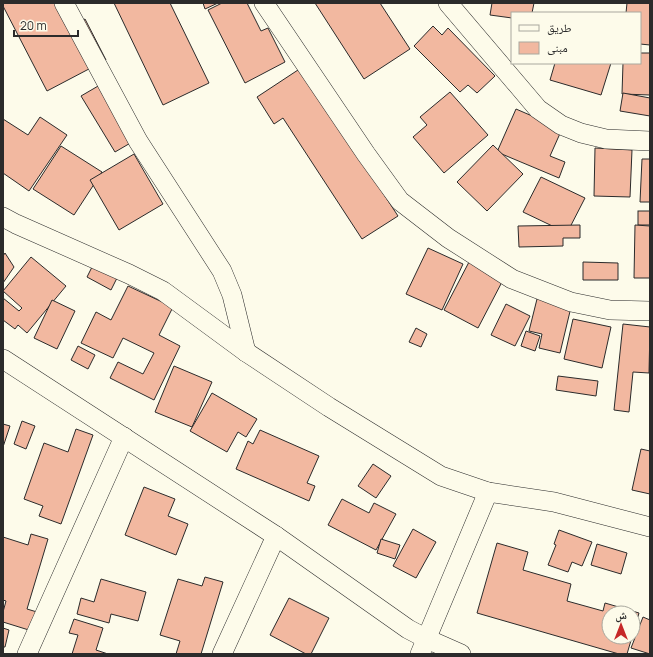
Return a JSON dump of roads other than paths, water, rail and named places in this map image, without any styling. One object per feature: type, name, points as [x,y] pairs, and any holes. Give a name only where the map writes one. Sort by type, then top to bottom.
[{"type":"street","points":[[64,3],[138,141],[222,271],[232,295],[246,352]]},
{"type":"street","points":[[264,3],[366,154],[400,201],[448,238],[512,279],[571,302],[610,310],[650,311]]},
{"type":"street","points":[[448,3],[538,109],[561,125],[581,133],[606,139],[650,141]]},
{"type":"street","points":[[3,217],[163,291],[246,352],[329,407],[441,476],[488,492],[554,502],[650,527]]},
{"type":"street","points":[[3,359],[276,536],[408,629],[424,647],[461,654]]},
{"type":"street","points":[[27,654],[124,437]]},
{"type":"street","points":[[424,647],[488,492]]},
{"type":"street","points":[[222,654],[276,536]]}]
